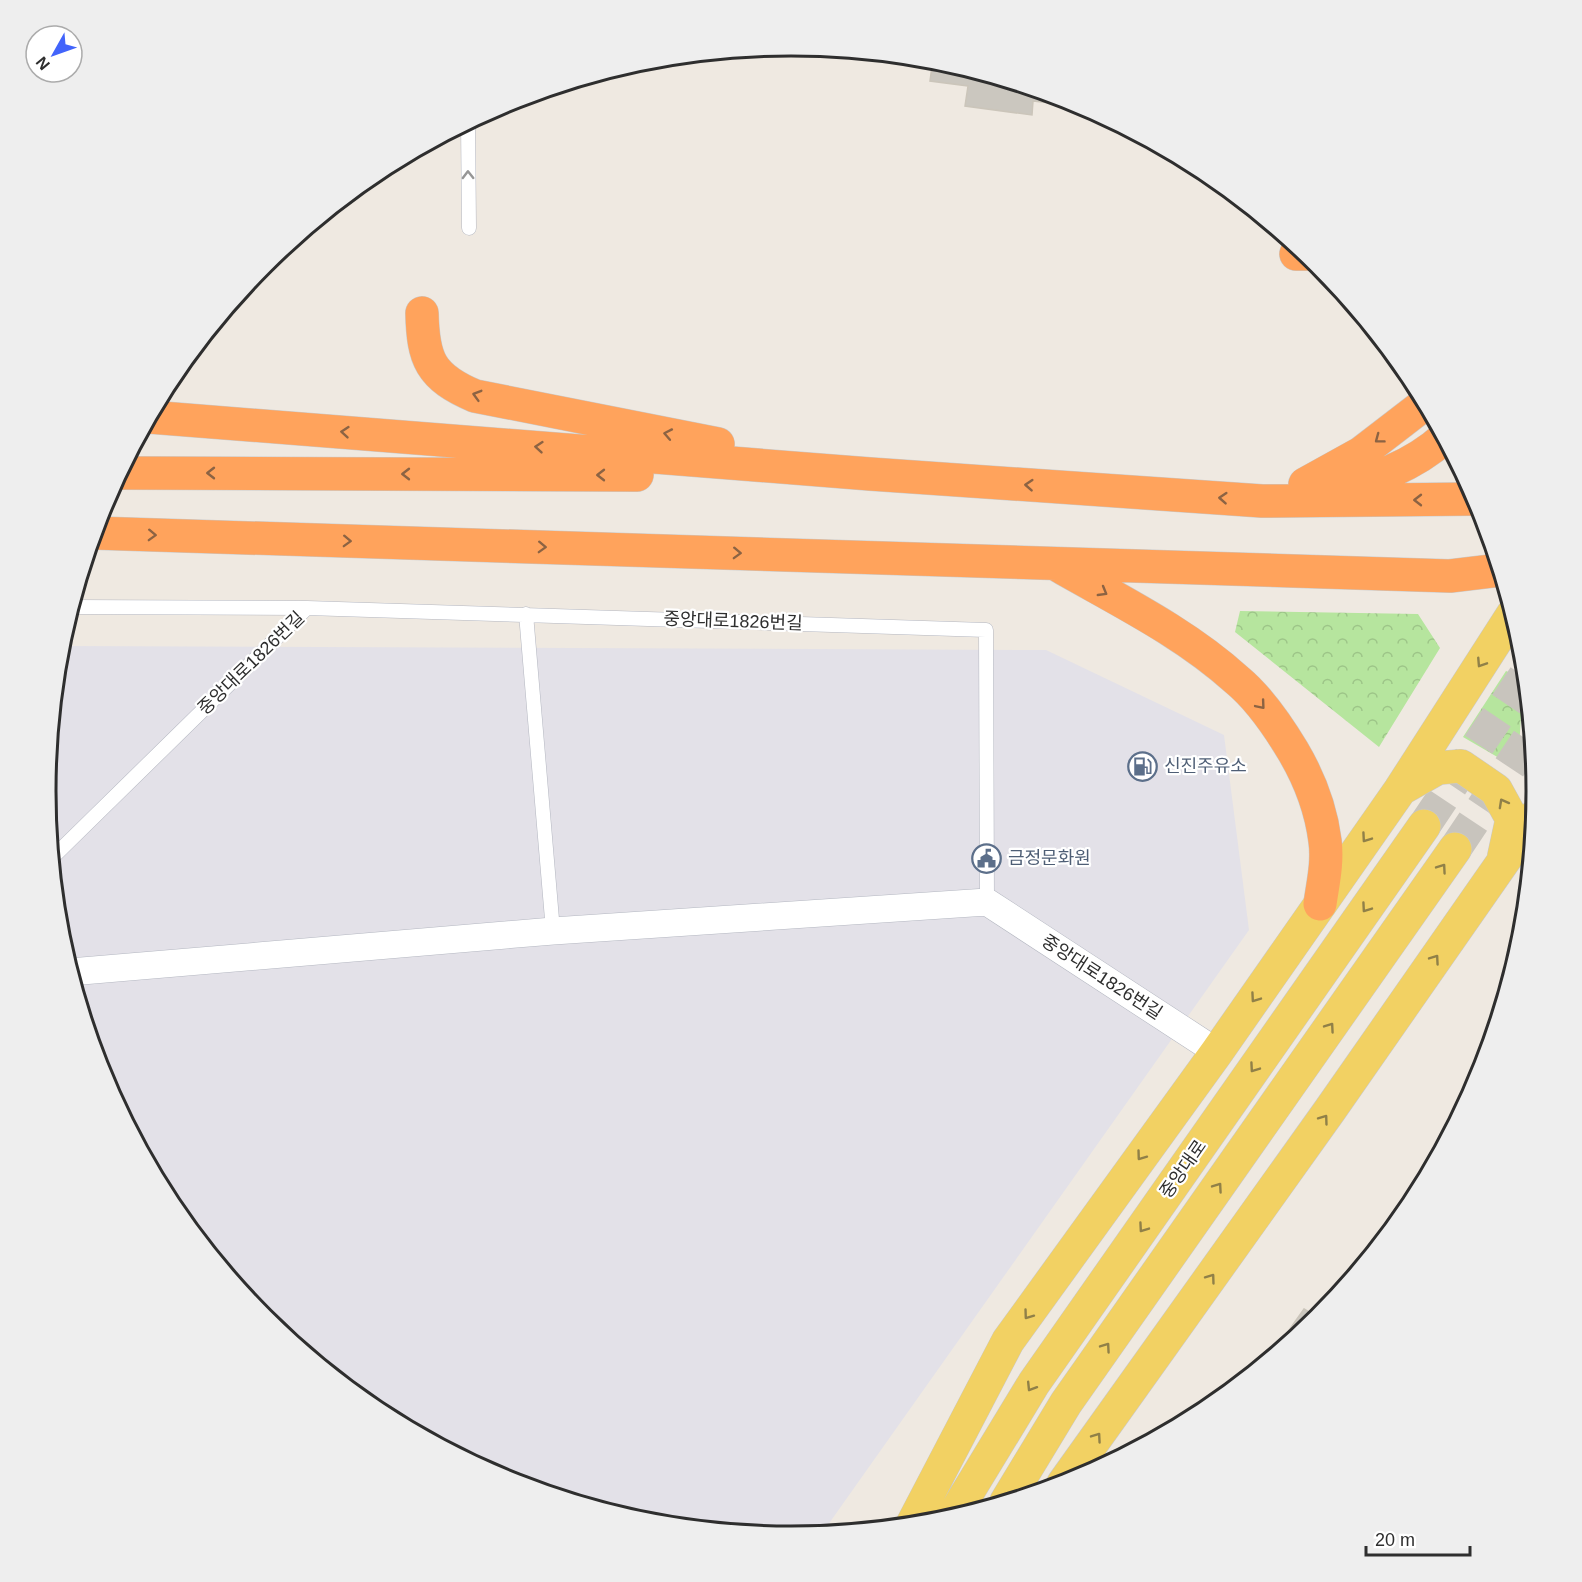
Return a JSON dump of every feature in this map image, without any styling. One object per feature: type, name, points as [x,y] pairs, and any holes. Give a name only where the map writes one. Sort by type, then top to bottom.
[{"type":"highway","points":[[422,313],[423,343],[427,357],[446,380],[476,396],[870,474]]},
{"type":"highway","points":[[1262,501],[1297,488],[1348,461],[1419,408]]},
{"type":"highway","points":[[157,418],[870,474],[1262,501],[1468,503]]},
{"type":"highway","points":[[1262,501],[1317,495],[1376,477],[1418,457],[1438,442]]},
{"type":"highway","points":[[128,473],[870,474]]},
{"type":"highway","points":[[103,533],[1450,576],[1492,571]]},
{"type":"highway","points":[[1053,562],[1206,654],[1239,681],[1262,706],[1297,758],[1310,783],[1319,812],[1326,860],[1320,904]]},
{"type":"main road","points":[[917,1515],[1008,1341],[1217,1052],[1400,789],[1506,624]]},
{"type":"main road","points":[[1400,789],[1437,768],[1461,766],[1496,790],[1512,819],[1504,858]]},
{"type":"main road","name":"중앙대로","points":[[958,1506],[1034,1383],[1424,826]]},
{"type":"main road","points":[[1072,1471],[1330,1110],[1525,828]]},
{"type":"main road","points":[[1012,1491],[1066,1403],[1455,849]]},
{"type":"street","points":[[79,971],[553,931],[987,902]]},
{"type":"street","name":"중앙대로1826번길","points":[[987,902],[1217,1052]]},
{"type":"lane","points":[[468,130],[469,228]]},
{"type":"lane","name":"중앙대로1826번길","points":[[80,607],[307,608]]},
{"type":"lane","points":[[307,608],[526,614],[553,931]]},
{"type":"lane","name":"중앙대로1826번길","points":[[58,852],[307,608]]},
{"type":"lane","name":"중앙대로1826번길","points":[[526,614],[986,630],[987,902]]},
{"type":"shaded area","points":[[70,646],[1046,650],[1224,735],[1249,930],[829,1525],[791,1526],[743,1525],[695,1520],[601,1501],[510,1471],[466,1451],[382,1403],[306,1344],[238,1276],[179,1200],[131,1116],[111,1072],[81,981],[62,887],[57,839],[57,743]]},
{"type":"green space","points":[[1240,611],[1418,614],[1440,648],[1379,747],[1235,632]]},
{"type":"green space","points":[[1506,671],[1517,675],[1521,708],[1518,769],[1463,737]]},
{"type":"building","points":[[932,70],[934,70],[981,81],[1049,103],[1033,101],[1032,115],[965,106],[968,86],[930,81]]},
{"type":"building","points":[[1304,1309],[1310,1312],[1286,1335]]},
{"type":"tunnel","points":[[1424,826],[1518,685]]},
{"type":"tunnel","points":[[1455,849],[1525,744]]},
{"type":"place","name":"신진주유소","points":[[1143,766]]},
{"type":"place","name":"금정문화원","points":[[987,858]]}]
